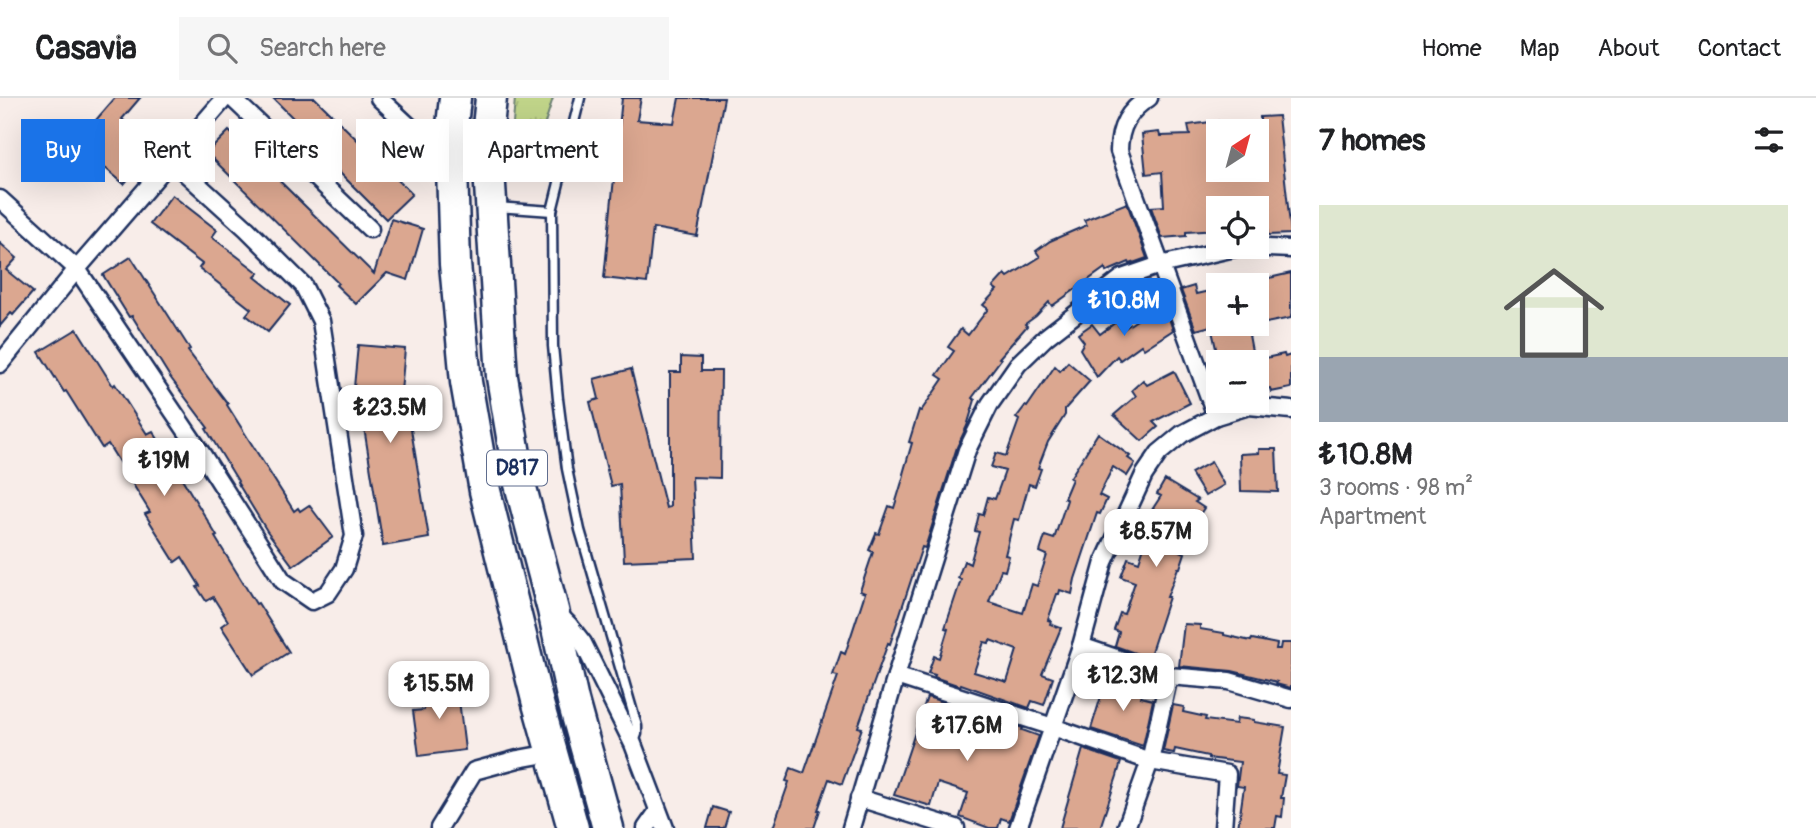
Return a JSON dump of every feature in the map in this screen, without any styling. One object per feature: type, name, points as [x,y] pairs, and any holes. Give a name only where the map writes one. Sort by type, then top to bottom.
[{"type":"highway","name":"D817","points":[[455,98],[451,135],[455,264],[466,382],[485,491],[551,753],[573,828]]},
{"type":"highway","name":"D817","points":[[491,98],[487,137],[502,377],[520,484],[554,610],[573,701],[608,828]]},
{"type":"street","points":[[207,119],[225,98]]},
{"type":"street","points":[[232,98],[370,229]]},
{"type":"street","points":[[379,98],[452,166]]},
{"type":"street","points":[[1149,98],[1126,118],[1119,136],[1119,151],[1216,416]]},
{"type":"street","points":[[0,364],[152,182]]},
{"type":"street","points":[[0,199],[77,269],[284,581],[312,601],[328,593],[345,569],[354,536],[321,321],[303,285],[195,182]]},
{"type":"street","points":[[1269,248],[1291,249]]},
{"type":"street","points":[[851,828],[967,450],[990,404],[1018,364],[1046,337],[1122,278],[1160,265],[1206,255]]},
{"type":"street","points":[[1018,828],[1081,646],[1104,562],[1144,475],[1167,446],[1182,434],[1216,416],[1249,407],[1291,410]]},
{"type":"street","points":[[554,610],[583,643],[633,744],[664,828]]},
{"type":"street","points":[[1081,646],[1170,676],[1229,681],[1291,699]]},
{"type":"street","points":[[896,676],[1150,761],[1227,774],[1223,828]]},
{"type":"street","points":[[1126,828],[1150,761],[1170,676]]},
{"type":"street","points":[[439,828],[474,771],[551,753]]},
{"type":"street","points":[[859,798],[956,828]]},
{"type":"street","points":[[646,828],[658,811]]},
{"type":"lane","points":[[580,98],[552,211],[553,346],[567,469],[580,530],[637,726],[633,744]]},
{"type":"lane","points":[[492,207],[552,211]]},
{"type":"green space","points":[[515,98],[553,98],[546,119],[513,119]]},
{"type":"building","points":[[115,98],[140,98],[122,119],[119,119],[119,180],[105,168],[105,119],[97,119]]},
{"type":"building","points":[[273,98],[315,98],[336,119],[294,119]]},
{"type":"building","points":[[622,98],[641,98],[637,120],[674,123],[679,98],[724,98],[697,236],[653,228],[647,283],[604,278],[614,182],[623,182],[623,119],[620,119]]},
{"type":"building","points":[[1278,116],[1291,234],[1269,235],[1269,196],[1206,196],[1206,231],[1162,238],[1151,207],[1164,206],[1162,172],[1146,174],[1142,134],[1159,132],[1160,136],[1190,135],[1188,125],[1206,123],[1206,182],[1269,182],[1269,119],[1260,117]]},
{"type":"building","points":[[342,125],[356,139],[356,182],[400,182],[412,194],[386,219],[342,175]]},
{"type":"building","points":[[229,131],[229,175],[215,161],[215,145]]},
{"type":"building","points":[[236,182],[281,182],[374,274],[391,219],[423,229],[408,280],[387,273],[356,304],[336,285],[338,283]]},
{"type":"building","points":[[172,195],[217,230],[212,237],[259,273],[255,277],[290,305],[268,332],[246,315],[251,309],[199,268],[202,264],[150,224]]},
{"type":"building","points":[[1127,203],[1147,258],[1106,272],[1105,268],[1052,306],[1049,302],[1025,324],[1027,326],[999,358],[1001,359],[972,398],[975,400],[967,426],[957,447],[925,548],[922,547],[890,644],[888,643],[858,727],[862,728],[842,784],[829,779],[814,828],[773,828],[789,782],[786,781],[791,768],[804,773],[838,676],[833,675],[841,652],[845,654],[865,593],[860,591],[873,552],[869,550],[876,533],[879,534],[889,506],[894,508],[919,410],[921,411],[943,379],[937,375],[954,351],[948,347],[961,329],[968,335],[988,309],[983,305],[997,290],[993,287],[1005,274],[1008,277],[1040,257],[1036,251],[1050,241],[1087,225],[1084,220]]},
{"type":"building","points":[[0,243],[17,258],[6,270],[33,292],[0,326]]},
{"type":"building","points":[[131,257],[190,349],[188,351],[228,404],[294,511],[298,508],[300,511],[309,505],[333,537],[293,566],[267,531],[206,429],[208,428],[170,377],[103,275]]},
{"type":"building","points":[[1291,273],[1291,318],[1269,322],[1269,278]]},
{"type":"building","points":[[1194,286],[1196,294],[1206,292],[1206,327],[1196,330],[1181,290]]},
{"type":"building","points":[[1163,301],[1173,330],[1144,349],[1141,345],[1120,360],[1117,356],[1097,377],[1080,349],[1084,342],[1078,334],[1092,324],[1100,334],[1116,322],[1122,330],[1146,314],[1144,311]]},
{"type":"building","points":[[77,329],[147,434],[153,431],[256,604],[258,603],[289,652],[253,675],[221,626],[228,621],[213,597],[206,601],[182,557],[175,562],[145,514],[150,512],[108,444],[102,448],[39,352]]},
{"type":"building","points":[[1213,336],[1249,336],[1252,350],[1216,350]]},
{"type":"building","points":[[358,345],[405,349],[399,413],[408,411],[429,538],[383,546],[361,409],[352,408]]},
{"type":"building","points":[[1291,355],[1291,388],[1271,392],[1269,357]]},
{"type":"building","points":[[681,357],[701,358],[701,371],[721,371],[720,478],[692,477],[696,558],[624,561],[620,484],[611,486],[590,402],[599,399],[594,379],[631,369],[666,508],[670,507],[670,372],[681,372]]},
{"type":"building","points":[[1068,362],[1090,381],[1065,409],[1065,415],[1048,442],[1038,468],[1041,469],[1035,486],[1029,484],[1019,520],[1014,519],[1005,555],[1009,556],[1005,571],[1001,570],[989,602],[1023,613],[1032,584],[1037,586],[1047,555],[1040,552],[1045,536],[1054,539],[1067,500],[1064,498],[1072,479],[1070,478],[1098,433],[1130,456],[1128,458],[1135,463],[1127,476],[1113,467],[1099,495],[1107,499],[1100,514],[1097,513],[1072,594],[1060,590],[1048,620],[1051,621],[1050,624],[1061,628],[1042,674],[1053,678],[1044,705],[1032,701],[1029,708],[928,673],[934,656],[939,658],[964,561],[970,564],[979,532],[975,531],[979,514],[983,515],[988,497],[995,499],[1005,471],[991,467],[996,453],[1006,456],[1019,420],[1016,418],[1025,406],[1027,407],[1055,366],[1060,371]],"holes":[[[990,640],[1017,650],[1007,682],[974,672],[984,642],[989,643]]]},
{"type":"building","points":[[1174,371],[1190,403],[1153,422],[1158,427],[1142,441],[1114,415],[1136,396],[1132,390],[1143,380],[1147,385]]},
{"type":"building","points":[[1259,449],[1276,449],[1278,492],[1241,491],[1240,454],[1259,453]]},
{"type":"building","points":[[1211,462],[1224,485],[1205,496],[1191,473]]},
{"type":"building","points":[[1165,480],[1198,500],[1195,502],[1204,508],[1178,550],[1185,553],[1167,597],[1149,658],[1115,646],[1119,632],[1114,630],[1120,613],[1124,614],[1135,582],[1121,577],[1128,558],[1139,562],[1153,519],[1148,516],[1161,496],[1157,494]]},
{"type":"building","points":[[1184,624],[1200,625],[1200,629],[1251,641],[1252,639],[1277,644],[1276,649],[1280,649],[1281,643],[1291,643],[1291,688],[1232,671],[1179,666]]},
{"type":"building","points":[[1106,680],[1143,691],[1141,697],[1153,700],[1143,746],[1091,729]]},
{"type":"building","points":[[457,683],[465,750],[419,756],[413,711],[424,710],[421,687]]},
{"type":"building","points":[[927,697],[953,705],[949,717],[982,730],[986,716],[1039,736],[1009,821],[1001,818],[998,828],[989,828],[960,817],[968,793],[938,783],[931,806],[894,795]]},
{"type":"building","points":[[1173,705],[1184,707],[1183,712],[1206,717],[1205,720],[1236,724],[1237,718],[1285,727],[1277,774],[1285,775],[1281,798],[1284,798],[1282,817],[1277,816],[1275,828],[1238,828],[1244,787],[1237,786],[1240,762],[1208,758],[1175,749],[1174,753],[1163,751]]},
{"type":"building","points":[[1083,749],[1121,762],[1117,776],[1100,828],[1060,828]]},
{"type":"building","points":[[713,807],[729,812],[724,828],[707,828]]}]
